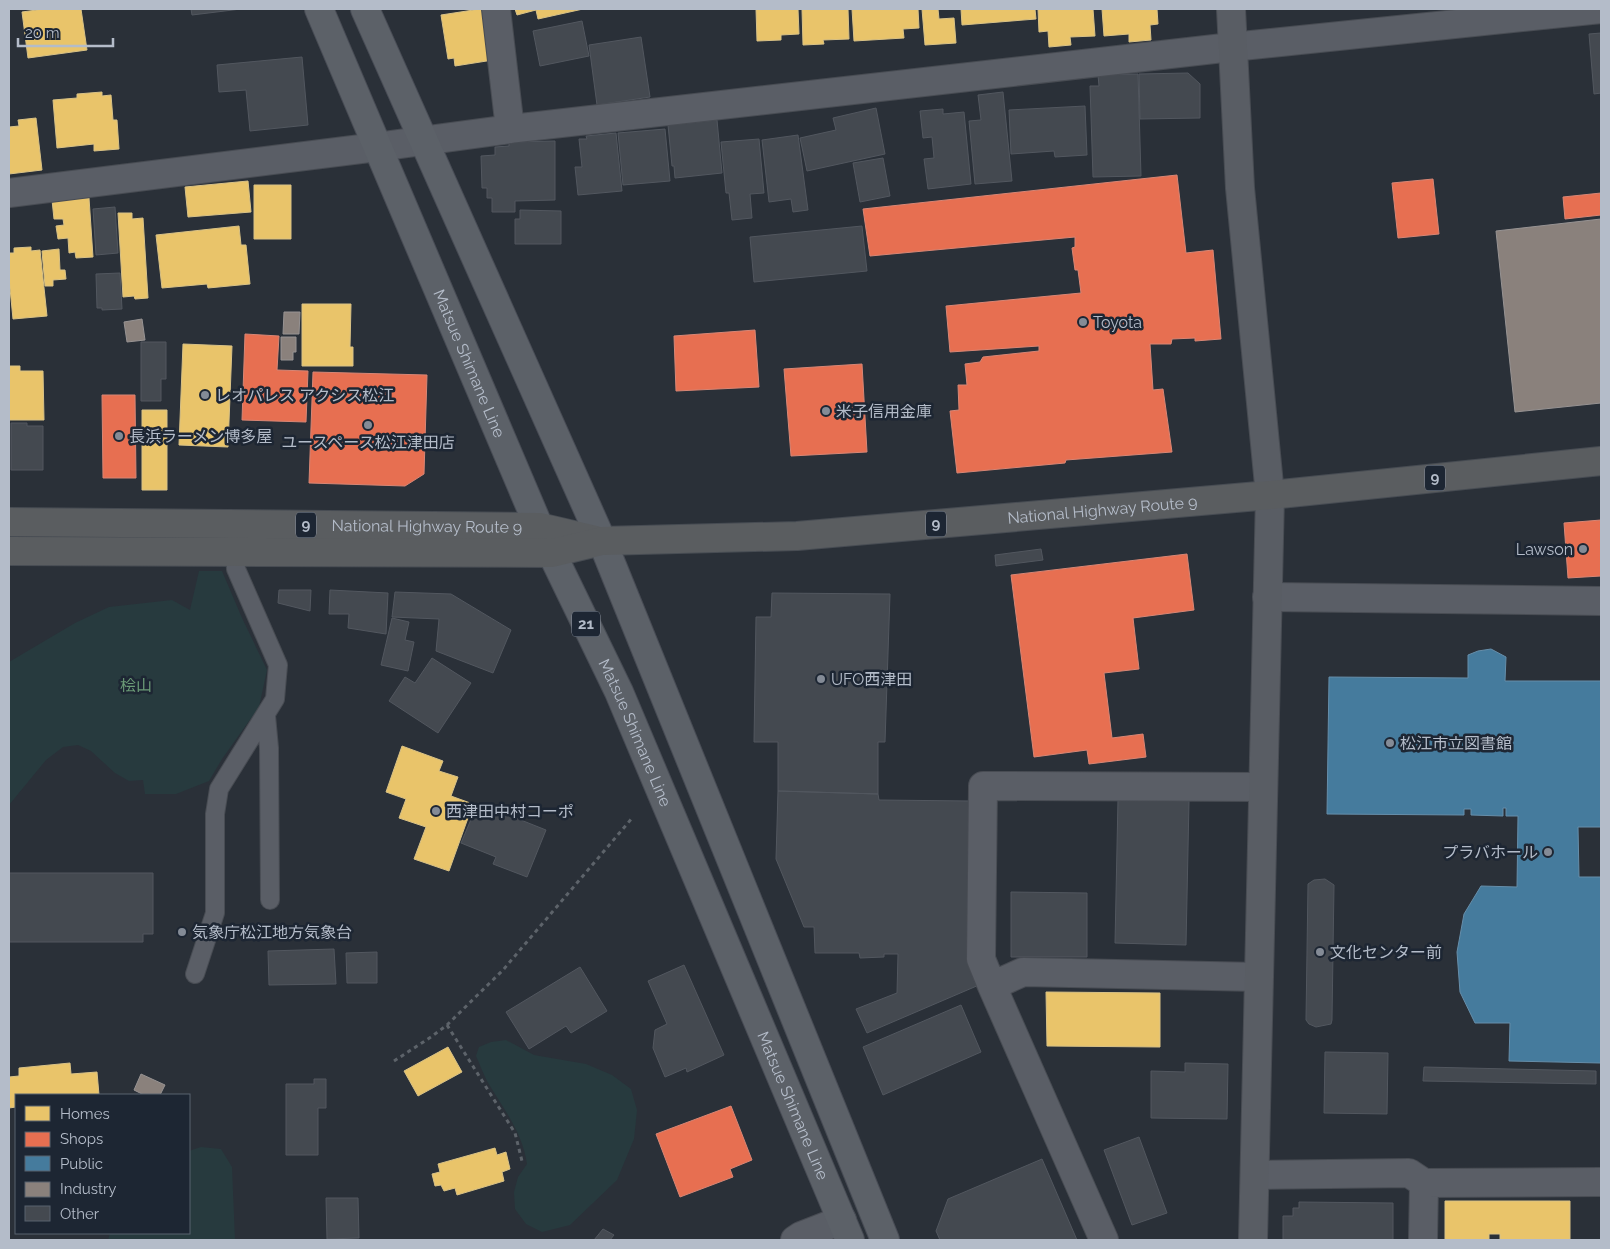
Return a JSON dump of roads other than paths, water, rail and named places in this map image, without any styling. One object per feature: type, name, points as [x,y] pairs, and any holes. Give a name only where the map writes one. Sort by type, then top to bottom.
[{"type":"highway","name":"National Highway Route 9","points":[[9,551],[552,553],[602,541],[797,536],[1270,495],[1601,461]]},
{"type":"highway","name":"National Highway Route 9","points":[[9,522],[539,527],[602,541]]},
{"type":"main road","name":"Matsue Shimane Line","points":[[319,9],[539,527],[619,692],[846,1230]]},
{"type":"main road","name":"Matsue Shimane Line","points":[[365,9],[602,541],[885,1240]]},
{"type":"street","points":[[496,9],[510,129]]},
{"type":"street","points":[[1231,9],[1240,188],[1270,495],[1253,1240]]},
{"type":"street","points":[[9,193],[510,129],[1232,47],[1398,19],[1601,9]]},
{"type":"street","points":[[1267,597],[1601,601]]},
{"type":"street","points":[[1104,1240],[981,959],[982,786],[1263,787]]},
{"type":"street","points":[[992,986],[1022,972],[1258,977]]},
{"type":"street","points":[[1255,1174],[1409,1173],[1424,1184],[1601,1182]]},
{"type":"street","points":[[1423,1240],[1424,1184]]},
{"type":"street","points":[[795,1240],[801,1236],[846,1230]]},
{"type":"lane","points":[[195,974],[215,913],[215,814],[219,789],[275,699],[278,664],[236,569],[235,552]]},
{"type":"lane","points":[[266,716],[269,748],[270,900]]},
{"type":"place","name":"Toyota","points":[[1083,322]]},
{"type":"place","name":"レオパレス アクシス松江","points":[[205,395]]},
{"type":"place","name":"米子信用金庫","points":[[826,411]]},
{"type":"place","name":"ユースペース松江津田店","points":[[368,425]]},
{"type":"place","name":"長浜ラーメン博多屋","points":[[119,436]]},
{"type":"place","name":"Lawson","points":[[1583,549]]},
{"type":"place","name":"UFO西津田","points":[[821,679]]},
{"type":"place","name":"松江市立図書館","points":[[1390,743]]},
{"type":"place","name":"西津田中村コーポ","points":[[436,811]]},
{"type":"place","name":"プラバホール","points":[[1548,852]]},
{"type":"place","name":"気象庁松江地方気象台","points":[[182,932]]},
{"type":"place","name":"文化センター前","points":[[1320,952]]},
{"type":"park label","name":"桧山","points":[[136,685]]}]
